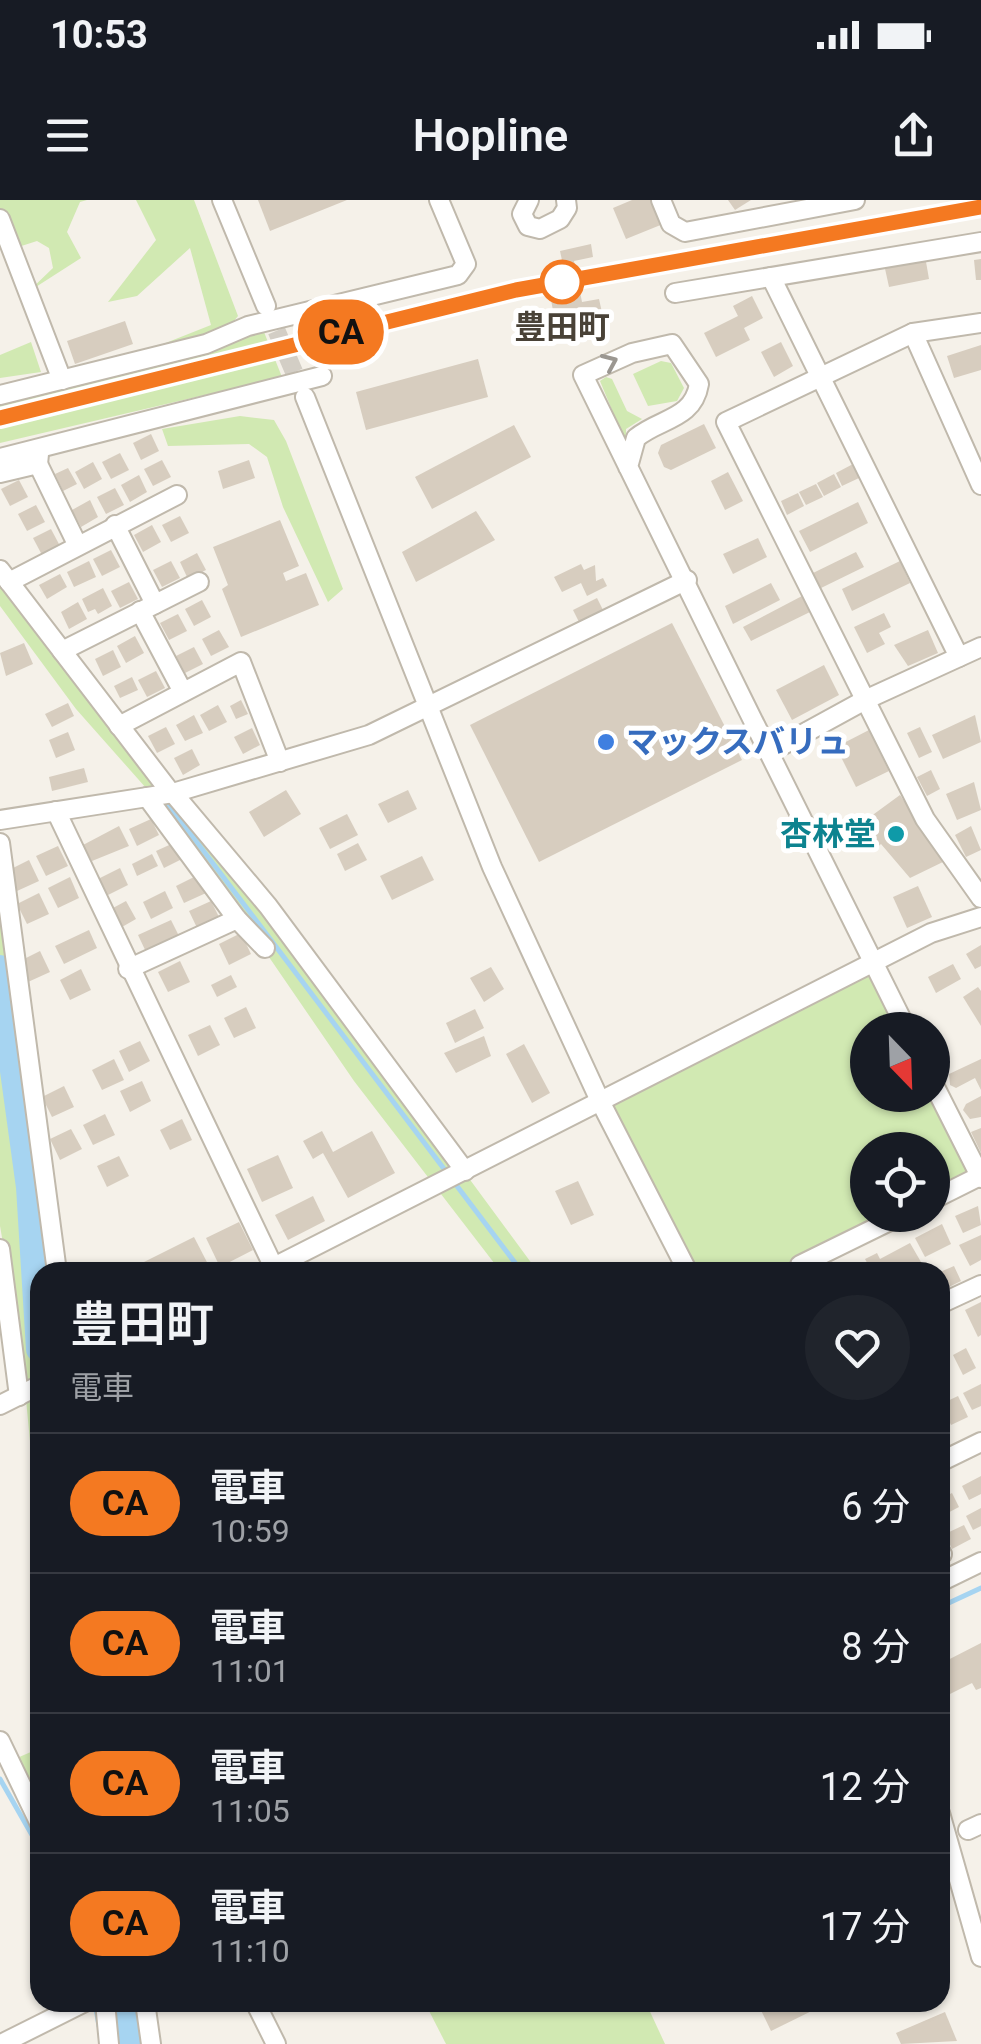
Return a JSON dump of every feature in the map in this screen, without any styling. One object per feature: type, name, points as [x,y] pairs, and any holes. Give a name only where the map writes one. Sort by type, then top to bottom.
[{"type":"street","points":[[222,200],[266,306]]},
{"type":"street","points":[[0,396],[206,344],[248,326],[458,275],[466,264],[439,200]]},
{"type":"street","points":[[530,200],[522,214],[528,226],[540,229],[560,219],[567,208],[566,200]]},
{"type":"street","points":[[661,200],[671,224],[685,232],[819,203],[855,200]]},
{"type":"street","points":[[0,219],[62,380]]},
{"type":"street","points":[[675,293],[981,242]]},
{"type":"street","points":[[771,277],[960,657]]},
{"type":"street","points":[[981,323],[913,333],[726,422],[925,819],[981,898]]},
{"type":"street","points":[[913,333],[972,438],[981,484]]},
{"type":"street","points":[[628,467],[636,438],[690,408],[697,397],[699,384],[672,344],[632,353],[583,375],[628,467],[686,580],[898,1012]]},
{"type":"street","points":[[0,474],[39,456],[322,376]]},
{"type":"street","points":[[305,397],[492,867],[601,1102],[683,1262]]},
{"type":"street","points":[[0,458],[39,456]]},
{"type":"street","points":[[39,456],[77,544]]},
{"type":"street","points":[[178,495],[4,576],[172,793],[268,906],[465,1171]]},
{"type":"street","points":[[115,526],[183,692]]},
{"type":"street","points":[[0,820],[172,793],[370,736],[686,580]]},
{"type":"street","points":[[62,651],[198,582]]},
{"type":"street","points":[[770,752],[865,700],[981,648]]},
{"type":"street","points":[[120,726],[244,664],[280,762]]},
{"type":"street","points":[[148,796],[237,918],[265,948]]},
{"type":"street","points":[[56,811],[267,1262]]},
{"type":"street","points":[[0,843],[57,1262]]},
{"type":"street","points":[[288,1262],[932,932],[981,917]]},
{"type":"street","points":[[128,969],[237,918]]},
{"type":"street","points":[[948,1112],[980,1177],[950,1191]]},
{"type":"street","points":[[806,1262],[867,1232]]},
{"type":"street","points":[[0,1249],[19,1396]]},
{"type":"street","points":[[950,1299],[981,1285]]},
{"type":"street","points":[[0,1405],[30,1390]]},
{"type":"street","points":[[950,1457],[981,1442]]},
{"type":"street","points":[[950,1577],[981,1562]]},
{"type":"street","points":[[0,1741],[30,1803]]},
{"type":"street","points":[[950,1848],[981,1957]]},
{"type":"street","points":[[1,2044],[65,2012]]},
{"type":"street","points":[[106,2012],[109,2044]]},
{"type":"street","points":[[147,2012],[151,2044]]},
{"type":"street","points":[[260,2012],[276,2044]]},
{"type":"green space","points":[[0,200],[87,200],[80,202],[67,232],[81,258],[28,292],[53,268],[49,248],[37,241],[12,249],[0,219]]},
{"type":"green space","points":[[136,200],[194,200],[238,316],[229,327],[153,348],[211,325],[190,248],[137,296],[108,302],[156,240]]},
{"type":"green space","points":[[264,332],[282,377],[0,443],[0,403],[162,364]]},
{"type":"green space","points":[[31,342],[41,372],[0,378],[0,355]]},
{"type":"green space","points":[[661,361],[671,363],[684,388],[677,401],[648,406],[633,374]]},
{"type":"green space","points":[[612,379],[627,411],[642,419],[626,429],[626,444],[600,381]]},
{"type":"green space","points":[[240,416],[274,420],[286,441],[343,589],[328,602],[283,507],[267,457],[249,444],[168,446],[162,429]]},
{"type":"green space","points":[[0,561],[373,1048],[531,1262],[493,1262],[354,1081],[177,823],[76,709],[0,606]]},
{"type":"green space","points":[[0,867],[56,1262],[30,1262],[30,1441],[21,1347],[0,1226]]},
{"type":"green space","points":[[874,964],[898,1012],[850,1012],[850,1112],[942,1112],[980,1176],[950,1191],[950,1132],[850,1132],[850,1232],[867,1232],[806,1262],[682,1262],[601,1103]]},
{"type":"green space","points":[[30,1752],[30,1789],[17,1758]]},
{"type":"green space","points":[[106,2012],[138,2012],[142,2044],[109,2044]]},
{"type":"green space","points":[[430,2012],[650,2012],[665,2044],[446,2044]]},
{"type":"building","points":[[258,200],[347,200],[270,231]]},
{"type":"building","points":[[632,200],[653,200],[663,224],[626,239],[613,208]]},
{"type":"building","points":[[728,200],[751,200],[735,210]]},
{"type":"building","points":[[591,244],[593,257],[574,261],[582,302],[599,299],[603,317],[556,326],[545,269],[563,265],[560,251]]},
{"type":"building","points":[[925,256],[929,279],[889,287],[884,264]]},
{"type":"building","points":[[981,259],[981,280],[976,280],[974,260]]},
{"type":"building","points":[[752,296],[763,318],[744,328],[750,340],[716,357],[704,333],[738,316],[733,306]]},
{"type":"building","points":[[125,321],[133,344],[75,364],[67,341]]},
{"type":"building","points":[[781,342],[793,366],[774,377],[761,352]]},
{"type":"building","points":[[981,345],[981,370],[954,378],[947,356]]},
{"type":"building","points":[[478,359],[488,397],[366,430],[356,392]]},
{"type":"building","points":[[704,424],[716,448],[671,470],[664,467],[658,453],[661,445]]},
{"type":"building","points":[[514,425],[531,457],[432,509],[415,477]]},
{"type":"building","points":[[151,434],[159,451],[141,460],[133,443]]},
{"type":"building","points":[[120,453],[129,470],[111,479],[102,462]]},
{"type":"building","points":[[162,460],[171,477],[153,486],[144,469]]},
{"type":"building","points":[[249,460],[255,478],[223,489],[218,471]]},
{"type":"building","points":[[93,462],[102,479],[84,489],[75,472]]},
{"type":"building","points":[[853,464],[859,478],[842,486],[836,473]]},
{"type":"building","points":[[68,468],[77,484],[63,491],[55,474]]},
{"type":"building","points":[[728,472],[743,501],[725,510],[711,481]]},
{"type":"building","points":[[834,474],[841,487],[824,496],[817,483]]},
{"type":"building","points":[[139,475],[147,492],[130,502],[121,485]]},
{"type":"building","points":[[19,480],[28,497],[10,506],[1,489]]},
{"type":"building","points":[[816,484],[823,497],[806,505],[799,492]]},
{"type":"building","points":[[115,488],[124,505],[106,514],[97,497]]},
{"type":"building","points":[[798,493],[804,506],[787,515],[781,501]]},
{"type":"building","points":[[90,500],[98,517],[81,527],[72,510]]},
{"type":"building","points":[[858,502],[868,523],[810,552],[799,531]]},
{"type":"building","points":[[36,505],[45,522],[27,531],[18,514]]},
{"type":"building","points":[[476,511],[495,540],[416,582],[402,552]]},
{"type":"building","points":[[180,516],[189,533],[171,542],[162,525]]},
{"type":"building","points":[[280,520],[299,566],[283,573],[286,581],[306,573],[319,605],[241,637],[222,589],[228,585],[213,547]]},
{"type":"building","points":[[152,525],[161,542],[143,552],[134,535]]},
{"type":"building","points":[[51,529],[60,546],[42,555],[33,538]]},
{"type":"building","points":[[758,538],[767,557],[733,574],[723,554]]},
{"type":"building","points":[[111,550],[120,567],[102,576],[93,559]]},
{"type":"building","points":[[856,552],[864,567],[821,588],[813,573]]},
{"type":"building","points":[[197,553],[206,570],[188,579],[180,562]]},
{"type":"building","points":[[89,561],[96,577],[74,587],[67,572]]},
{"type":"building","points":[[171,561],[180,578],[162,587],[153,570]]},
{"type":"building","points":[[900,561],[910,583],[852,611],[842,589]]},
{"type":"building","points":[[581,564],[584,570],[595,565],[596,581],[603,578],[607,586],[587,596],[581,583],[562,592],[554,577]]},
{"type":"building","points":[[60,574],[67,587],[47,599],[39,585]]},
{"type":"building","points":[[129,582],[138,599],[120,608],[111,591]]},
{"type":"building","points":[[771,583],[780,600],[733,624],[725,606]]},
{"type":"building","points":[[103,588],[112,606],[98,614],[95,609],[88,612],[82,599]]},
{"type":"building","points":[[802,596],[810,612],[751,641],[743,627]]},
{"type":"building","points":[[597,598],[605,614],[581,626],[573,610]]},
{"type":"building","points":[[202,600],[211,617],[194,626],[185,609]]},
{"type":"building","points":[[78,602],[87,619],[69,629],[61,612]]},
{"type":"building","points":[[884,613],[891,627],[879,633],[885,644],[867,653],[854,627]]},
{"type":"building","points":[[178,614],[187,631],[169,640],[160,623]]},
{"type":"building","name":"マックスバリュ","points":[[672,623],[742,760],[539,862],[470,725]]},
{"type":"building","points":[[219,630],[229,647],[211,656],[202,639]]},
{"type":"building","points":[[928,630],[938,653],[908,666],[894,645]]},
{"type":"building","points":[[135,636],[144,653],[126,663],[117,646]]},
{"type":"building","points":[[24,643],[33,664],[6,676],[0,653]]},
{"type":"building","points":[[194,647],[203,664],[185,673],[176,656]]},
{"type":"building","points":[[113,650],[121,667],[103,676],[95,659]]},
{"type":"building","points":[[824,665],[839,695],[792,720],[776,690]]},
{"type":"building","points":[[156,671],[165,688],[147,697],[138,680]]},
{"type":"building","points":[[132,677],[138,690],[120,698],[114,686]]},
{"type":"building","points":[[241,700],[248,714],[236,719],[230,706]]},
{"type":"building","points":[[68,703],[74,716],[52,727],[45,714]]},
{"type":"building","points":[[218,705],[227,722],[209,731],[200,715]]},
{"type":"building","points":[[194,715],[203,733],[185,741],[176,725]]},
{"type":"building","points":[[975,715],[981,742],[943,759],[932,735]]},
{"type":"building","points":[[166,727],[175,744],[157,753],[148,736]]},
{"type":"building","points":[[920,727],[932,752],[919,758],[907,733]]},
{"type":"building","points":[[252,728],[260,745],[243,754],[234,737]]},
{"type":"building","points":[[869,730],[889,771],[856,787],[836,747]]},
{"type":"building","points":[[68,732],[75,750],[56,758],[49,740]]},
{"type":"building","points":[[192,749],[200,765],[183,775],[174,758]]},
{"type":"building","points":[[84,768],[88,782],[52,791],[49,777]]},
{"type":"building","points":[[931,770],[940,789],[927,796],[917,777]]},
{"type":"building","points":[[974,782],[981,810],[957,820],[946,794]]},
{"type":"building","points":[[286,790],[301,814],[264,837],[249,812]]},
{"type":"building","points":[[408,790],[417,809],[388,823],[378,804]]},
{"type":"building","name":"杏林堂","points":[[900,795],[945,861],[910,878],[881,844],[874,850],[859,825]]},
{"type":"building","points":[[347,814],[358,835],[330,849],[319,828]]},
{"type":"building","points":[[151,819],[159,835],[137,846],[129,829]]},
{"type":"building","points":[[119,826],[129,846],[92,861],[83,845]]},
{"type":"building","points":[[971,826],[981,850],[966,857],[955,835]]},
{"type":"building","points":[[178,841],[186,857],[164,868],[156,851]]},
{"type":"building","points":[[358,843],[367,860],[345,871],[337,854]]},
{"type":"building","points":[[58,846],[68,866],[46,876],[36,856]]},
{"type":"building","points":[[152,854],[158,866],[137,876],[132,864]]},
{"type":"building","points":[[422,856],[434,880],[392,900],[380,876]]},
{"type":"building","points":[[29,860],[39,881],[17,891],[7,871]]},
{"type":"building","points":[[120,868],[128,885],[106,896],[98,879]]},
{"type":"building","points":[[198,875],[206,893],[184,903],[176,886]]},
{"type":"building","points":[[70,877],[79,898],[58,908],[48,888]]},
{"type":"building","points":[[918,886],[932,917],[907,928],[893,897]]},
{"type":"building","points":[[165,891],[173,908],[151,919],[143,902]]},
{"type":"building","points":[[39,893],[49,914],[27,924],[17,904]]},
{"type":"building","points":[[126,901],[136,919],[122,927],[113,908]]},
{"type":"building","points":[[211,901],[221,921],[199,932],[189,911]]},
{"type":"building","points":[[171,920],[180,938],[147,954],[138,935]]},
{"type":"building","points":[[89,930],[97,948],[64,964],[55,946]]},
{"type":"building","points":[[241,933],[251,954],[229,965],[219,944]]},
{"type":"building","points":[[981,945],[981,966],[975,969],[966,954]]},
{"type":"building","points":[[40,951],[50,972],[28,982],[18,962]]},
{"type":"building","points":[[180,961],[190,982],[168,992],[158,972]]},
{"type":"building","points":[[953,964],[961,979],[936,993],[928,977]]},
{"type":"building","points":[[491,967],[504,989],[484,1002],[470,978]]},
{"type":"building","points":[[81,969],[91,990],[70,1000],[60,980]]},
{"type":"building","points":[[231,975],[237,987],[217,997],[211,985]]},
{"type":"building","points":[[978,987],[981,991],[981,1026],[963,997]]},
{"type":"building","points":[[246,1007],[256,1028],[234,1038],[224,1018]]},
{"type":"building","points":[[475,1009],[484,1028],[455,1043],[446,1023]]},
{"type":"building","points":[[210,1025],[220,1045],[198,1056],[188,1035]]},
{"type":"building","points":[[484,1036],[491,1056],[456,1073],[444,1053]]},
{"type":"building","points":[[140,1041],[150,1061],[129,1072],[119,1051]]},
{"type":"building","points":[[524,1044],[550,1093],[532,1103],[506,1054]]},
{"type":"building","points":[[114,1059],[124,1080],[102,1090],[92,1070]]},
{"type":"building","points":[[981,1059],[981,1090],[975,1078],[956,1088],[950,1085],[950,1074]]},
{"type":"building","points":[[142,1081],[151,1101],[130,1112],[120,1091]]},
{"type":"building","points":[[64,1086],[74,1107],[52,1117],[42,1097]]},
{"type":"building","points":[[981,1096],[981,1117],[970,1119],[963,1110]]},
{"type":"building","points":[[105,1114],[115,1135],[93,1145],[83,1125]]},
{"type":"building","points":[[182,1119],[192,1140],[170,1150],[160,1130]]},
{"type":"building","points":[[981,1128],[981,1153],[971,1132]]},
{"type":"building","points":[[71,1129],[82,1149],[60,1160],[50,1139]]},
{"type":"building","points":[[322,1131],[333,1152],[372,1131],[395,1173],[348,1198],[323,1153],[313,1159],[303,1141]]},
{"type":"building","points":[[278,1155],[293,1188],[262,1202],[247,1169]]},
{"type":"building","points":[[119,1156],[129,1176],[107,1187],[97,1166]]},
{"type":"building","points":[[578,1181],[594,1215],[571,1225],[555,1191]]},
{"type":"building","points":[[313,1196],[325,1221],[288,1240],[275,1215]]},
{"type":"building","points":[[978,1206],[981,1225],[963,1233],[955,1216]]},
{"type":"building","points":[[239,1222],[253,1250],[230,1262],[218,1262],[206,1238]]},
{"type":"building","points":[[927,1232],[946,1232],[951,1244],[925,1257],[915,1238]]},
{"type":"building","points":[[981,1235],[981,1260],[970,1266],[959,1245]]},
{"type":"building","points":[[194,1237],[207,1262],[144,1262]]},
{"type":"building","points":[[910,1243],[921,1262],[865,1259],[877,1253],[880,1259]]},
{"type":"building","points":[[954,1266],[961,1281],[950,1286],[950,1268]]},
{"type":"building","points":[[981,1302],[981,1335],[978,1337],[965,1310]]},
{"type":"building","points":[[966,1348],[976,1368],[963,1375],[953,1355]]},
{"type":"building","points":[[981,1384],[981,1406],[972,1410],[963,1393]]},
{"type":"building","points":[[958,1396],[968,1417],[951,1425],[950,1423],[950,1400]]},
{"type":"building","points":[[981,1476],[981,1494],[969,1500],[962,1486]]},
{"type":"building","points":[[950,1494],[959,1507],[950,1512]]},
{"type":"building","points":[[981,1508],[981,1526],[973,1530],[966,1516]]},
{"type":"building","points":[[964,1525],[971,1539],[952,1549],[950,1532]]},
{"type":"building","points":[[981,1643],[981,1688],[976,1690],[972,1683],[950,1694],[950,1659]]},
{"type":"building","points":[[762,2012],[810,2012],[771,2031]]},
{"type":"building","points":[[945,2012],[957,2041],[901,2044],[896,2033]]},
{"type":"waterway","points":[[165,800],[514,1262]]},
{"type":"waterway","points":[[0,969],[30,1187],[35,1262]]},
{"type":"waterway","points":[[950,1602],[981,1588]]},
{"type":"waterway","points":[[0,1779],[30,1832]]},
{"type":"waterway","points":[[97,2012],[99,2026]]},
{"type":"waterway","points":[[126,2012],[129,2044]]},
{"type":"tunnel","points":[[266,306],[303,393]]},
{"type":"railway","points":[[0,418],[516,291],[981,207]]},
{"type":"train","name":"CA","points":[[0,418],[516,290],[981,207]]},
{"type":"place","name":"豊田町","points":[[562,282]]},
{"type":"place","name":"マックスバリュ","points":[[606,742]]},
{"type":"place","name":"杏林堂","points":[[896,834]]}]
